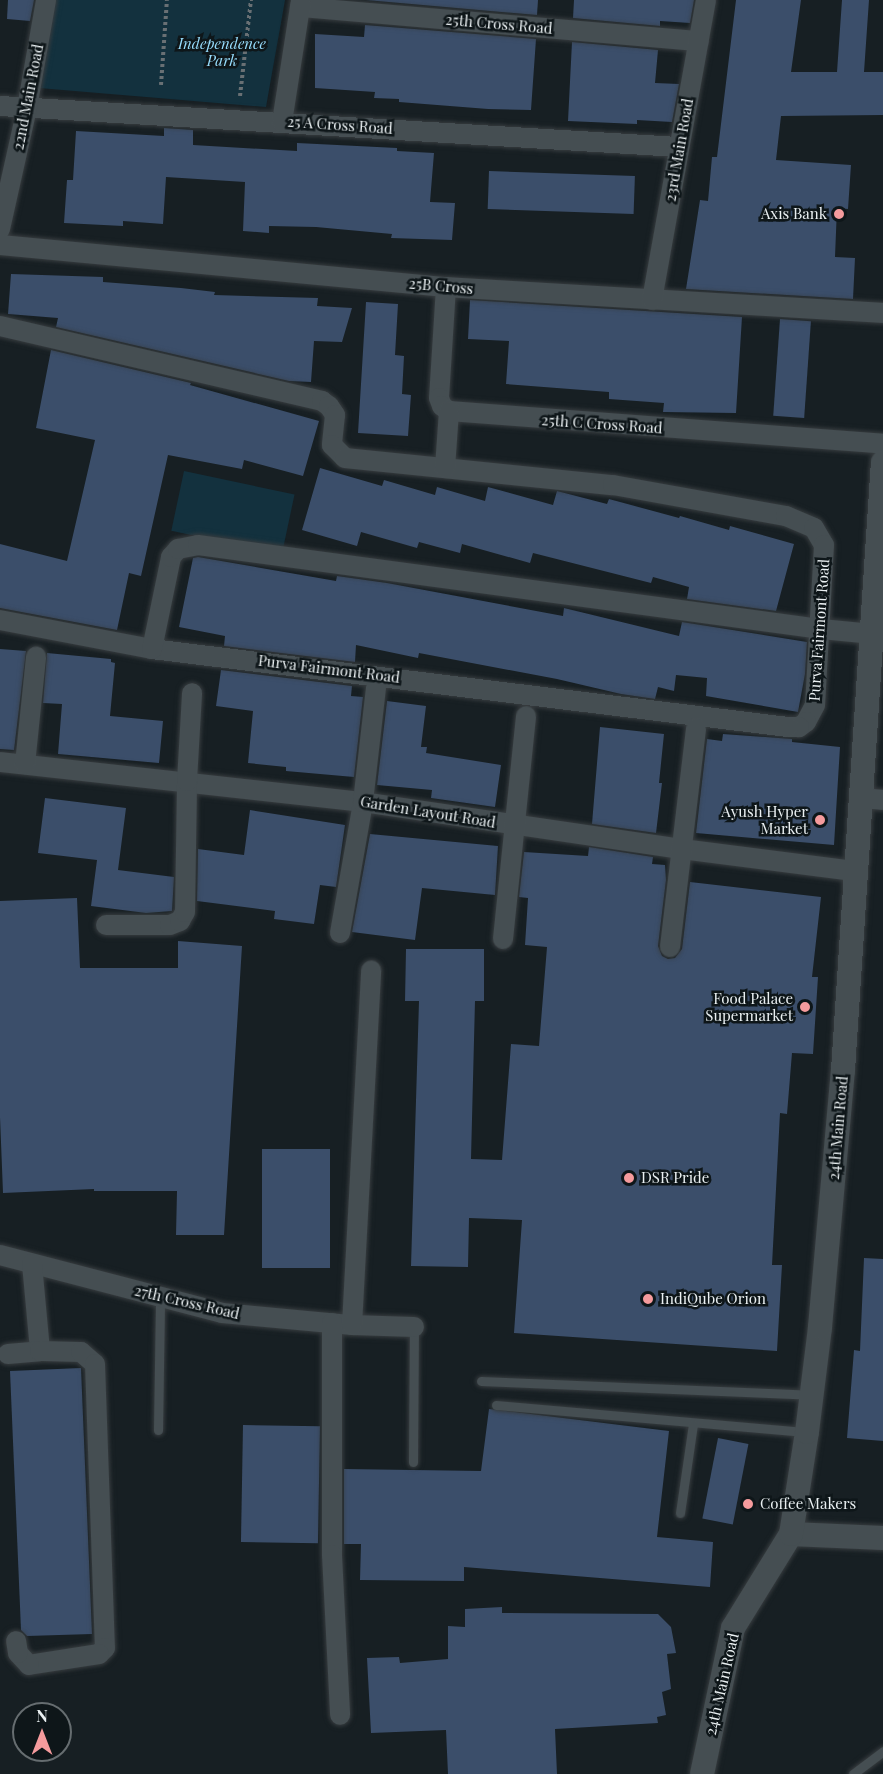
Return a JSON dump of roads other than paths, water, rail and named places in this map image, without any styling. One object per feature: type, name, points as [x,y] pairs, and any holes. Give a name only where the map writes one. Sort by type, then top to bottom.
[{"type":"street","name":"22nd Main Road","points":[[0,229],[27,108],[46,0]]},
{"type":"street","name":"23rd Main Road","points":[[652,300],[706,0]]},
{"type":"street","name":"25th Cross Road","points":[[300,4],[699,41]]},
{"type":"street","points":[[282,122],[300,4]]},
{"type":"street","name":"25 A Cross Road","points":[[0,106],[679,147]]},
{"type":"street","name":"25B Cross","points":[[0,245],[446,287],[883,313]]},
{"type":"street","points":[[445,468],[449,411],[442,406],[439,398],[446,287]]},
{"type":"street","name":"Purva Fairmont Road","points":[[0,326],[311,398],[330,406],[335,415],[332,445],[340,456],[613,485],[802,521],[814,528],[824,545],[815,705],[806,722],[799,727],[152,648],[0,620]]},
{"type":"street","name":"25th C Cross Road","points":[[449,411],[883,444]]},
{"type":"street","name":"24th Main Road","points":[[702,1774],[733,1628],[791,1534],[807,1432],[843,1070],[854,871],[872,799],[873,634],[883,462]]},
{"type":"street","points":[[152,648],[171,557],[178,549],[198,545],[821,629],[873,634]]},
{"type":"street","points":[[25,764],[36,657]]},
{"type":"street","points":[[340,933],[363,802],[376,688]]},
{"type":"street","points":[[106,925],[170,925],[180,921],[185,912],[187,781],[192,693]]},
{"type":"street","points":[[502,939],[526,716]]},
{"type":"street","points":[[670,947],[696,729]]},
{"type":"street","name":"Garden Layout Road","points":[[0,762],[363,802],[682,849],[854,871]]},
{"type":"street","points":[[352,1325],[371,971]]},
{"type":"street","name":"27th Cross Road","points":[[0,1255],[222,1313],[352,1325],[414,1327]]},
{"type":"street","points":[[32,1264],[40,1351]]},
{"type":"street","points":[[332,1323],[332,1555],[340,1715]]},
{"type":"street","points":[[8,1354],[40,1351],[81,1352],[95,1364],[105,1648],[99,1654],[29,1665],[18,1653],[16,1641]]},
{"type":"street","points":[[791,1534],[883,1538]]},
{"type":"lane","points":[[158,1430],[160,1296]]},
{"type":"lane","points":[[413,1461],[414,1327]]},
{"type":"lane","points":[[481,1381],[811,1395]]},
{"type":"lane","points":[[496,1405],[693,1424],[807,1432]]},
{"type":"lane","points":[[680,1513],[693,1424]]},
{"type":"lane","points":[[853,1774],[883,1751]]},
{"type":"place","name":"Axis Bank","points":[[839,214]]},
{"type":"place","name":"Ayush Hyper Market","points":[[820,820]]},
{"type":"place","name":"Food Palace Supermarket","points":[[805,1007]]},
{"type":"place","name":"DSR Pride","points":[[629,1178]]},
{"type":"place","name":"IndiQube Orion","points":[[648,1299]]},
{"type":"place","name":"Coffee Makers","points":[[748,1504]]},
{"type":"park label","name":"Independence Park","points":[[222,52]]}]
